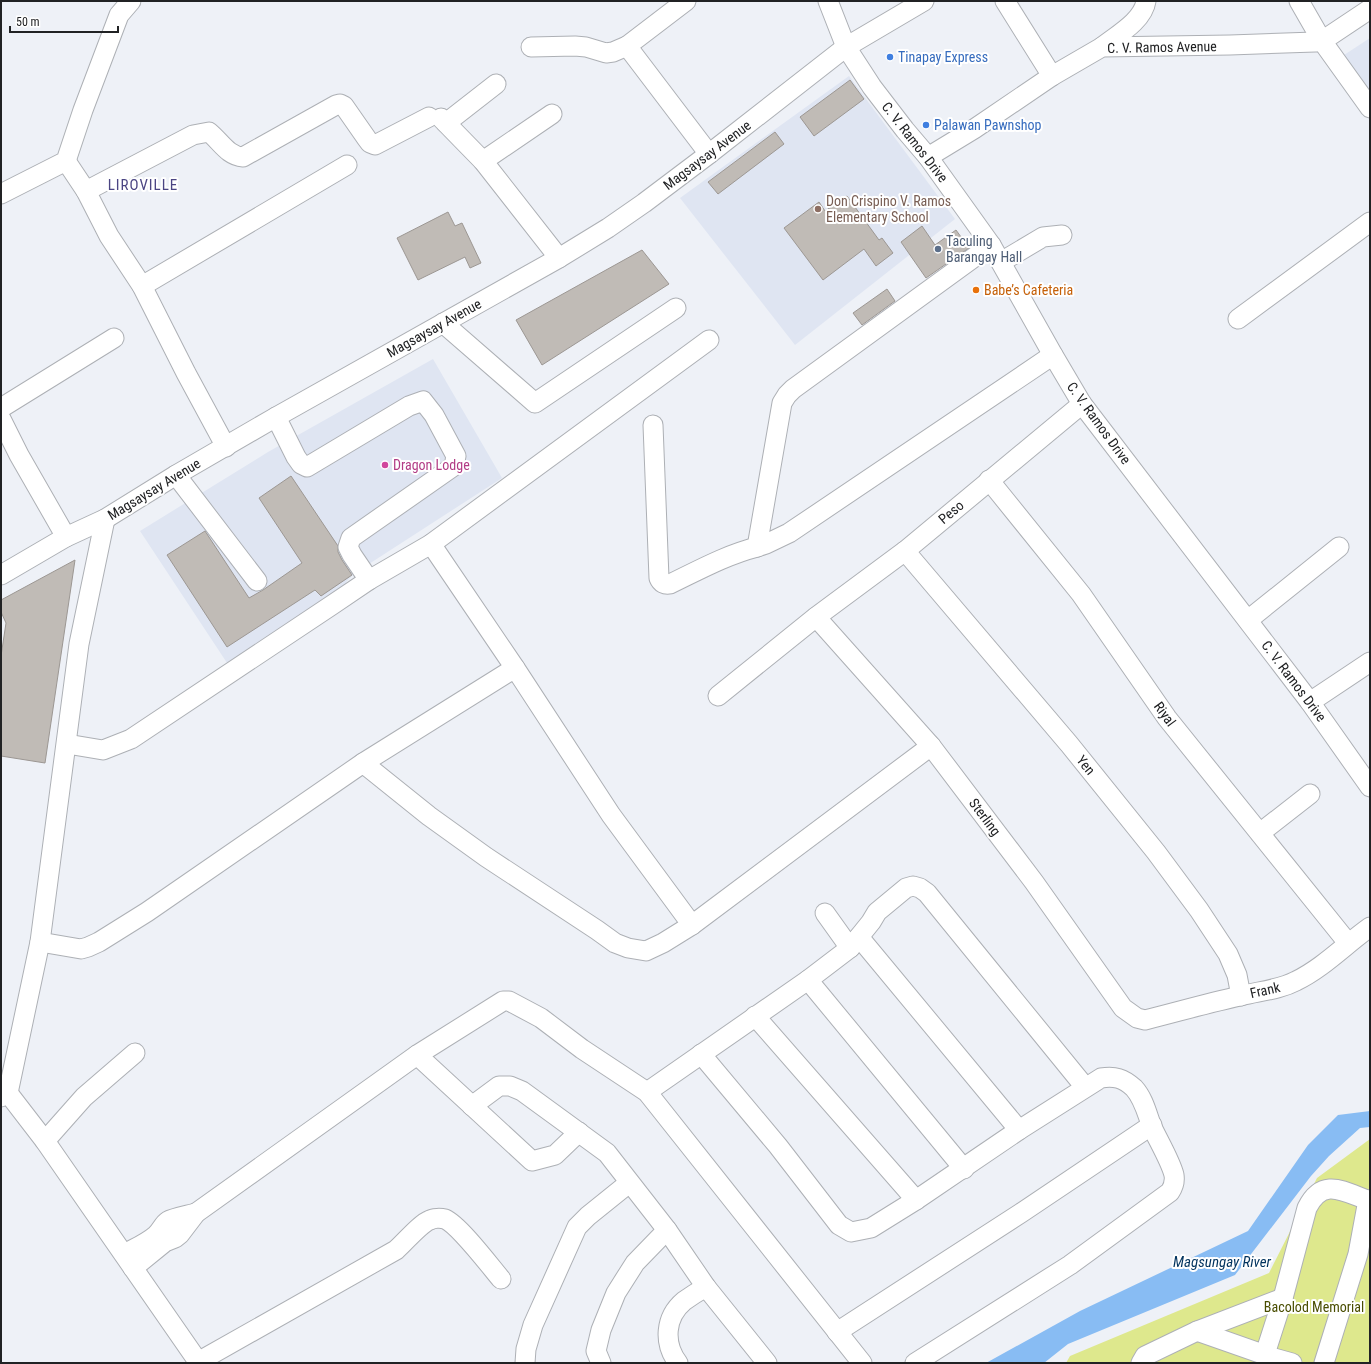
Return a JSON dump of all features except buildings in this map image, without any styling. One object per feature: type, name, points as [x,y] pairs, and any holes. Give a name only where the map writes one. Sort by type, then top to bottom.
[{"type":"street","points":[[1,194],[66,161],[83,110],[120,15],[131,1]]},
{"type":"street","points":[[531,47],[575,46],[586,47],[606,53],[613,52],[627,46],[686,1]]},
{"type":"street","name":"C. V. Ramos Drive","points":[[828,1],[846,47],[872,87],[928,157],[991,245],[1082,404],[1310,702],[1370,787]]},
{"type":"street","name":"Magsaysay Avenue","points":[[1,574],[66,538],[105,519],[176,475],[276,417],[559,258],[614,224],[709,154],[846,47],[924,1]]},
{"type":"street","points":[[1005,1],[1052,76]]},
{"type":"street","points":[[1102,47],[1137,19],[1145,8],[1146,1]]},
{"type":"street","points":[[1299,1],[1322,41],[1369,104]]},
{"type":"street","name":"C. V. Ramos Avenue","points":[[928,157],[974,129],[1052,76],[1102,47],[1295,43],[1322,41],[1370,9]]},
{"type":"street","points":[[627,46],[709,154]]},
{"type":"street","points":[[86,190],[194,135],[201,133],[209,132],[228,152],[235,157],[243,157],[336,105],[344,106],[370,143],[375,145],[439,119],[496,84]]},
{"type":"street","points":[[483,161],[552,114]]},
{"type":"street","points":[[439,119],[483,161],[559,258]]},
{"type":"street","points":[[66,161],[86,190],[109,236],[142,286],[186,373],[226,446]]},
{"type":"street","points":[[142,286],[347,166]]},
{"type":"street","points":[[1238,320],[1370,222]]},
{"type":"street","points":[[1001,262],[1039,239],[1062,234]]},
{"type":"street","points":[[757,547],[782,403],[787,395],[793,389],[991,245]]},
{"type":"street","points":[[443,323],[535,403],[676,308]]},
{"type":"street","points":[[1,408],[114,338]]},
{"type":"street","points":[[67,744],[103,750],[131,739],[369,580],[431,544],[710,340]]},
{"type":"street","points":[[653,425],[659,578],[660,581],[670,584],[719,560],[766,544],[789,533],[1053,355]]},
{"type":"street","points":[[276,417],[296,457],[301,464],[307,467],[409,406],[423,401],[434,415],[456,456],[454,466],[351,538],[348,547],[369,580]]},
{"type":"street","name":"Peso","points":[[718,696],[816,617],[905,551],[1082,404]]},
{"type":"street","points":[[1,419],[66,538]]},
{"type":"street","points":[[176,475],[257,581]]},
{"type":"street","name":"Riyal","points":[[989,480],[1081,594],[1167,718],[1348,943]]},
{"type":"street","points":[[105,519],[79,644],[40,942],[5,1095],[45,1141],[198,1362],[396,1250],[429,1220],[443,1218],[451,1223],[501,1279]]},
{"type":"street","points":[[431,544],[515,668],[611,815],[692,925]]},
{"type":"street","points":[[1248,620],[1339,547]]},
{"type":"street","name":"Yen","points":[[905,551],[1068,744],[1156,852],[1199,910],[1228,954],[1237,975],[1241,996]]},
{"type":"street","name":"Sterling","points":[[816,617],[931,746],[1034,882],[1123,1008],[1137,1018],[1145,1020]]},
{"type":"street","points":[[1310,702],[1370,662]]},
{"type":"street","points":[[40,942],[81,949],[88,948],[99,942],[147,912],[363,763],[515,668]]},
{"type":"street","points":[[363,763],[429,816],[480,853],[615,943],[628,948],[646,951],[663,944],[692,925],[931,746]]},
{"type":"street","points":[[1260,833],[1310,794]]},
{"type":"street","points":[[647,1092],[808,980],[855,943],[877,912],[906,888],[913,886],[920,888],[927,893],[1085,1087]]},
{"type":"street","points":[[825,913],[855,943],[1019,1130]]},
{"type":"street","name":"Frank","points":[[1145,1020],[1241,996],[1276,989],[1295,982],[1315,970],[1370,927]]},
{"type":"street","points":[[808,980],[964,1169]]},
{"type":"street","points":[[128,1261],[176,1238],[196,1213],[417,1056],[503,1001],[509,1002],[541,1018],[582,1049],[647,1092],[862,1363]]},
{"type":"street","points":[[755,1016],[916,1200]]},
{"type":"street","points":[[45,1141],[84,1097],[135,1053]]},
{"type":"street","points":[[701,1054],[778,1146],[839,1225],[851,1232],[871,1228],[964,1169],[1019,1130],[1101,1078],[1114,1076],[1124,1080],[1135,1089],[1141,1099],[1174,1173],[1174,1186],[1170,1192],[1070,1265],[915,1363]]},
{"type":"street","points":[[417,1056],[532,1161],[555,1156],[579,1132]]},
{"type":"street","points":[[472,1106],[499,1086],[510,1086],[522,1091],[606,1153],[667,1230],[706,1287],[768,1362],[767,1363]]},
{"type":"street","points":[[837,1332],[1021,1213],[1152,1125]]},
{"type":"street","points":[[525,1363],[526,1349],[533,1325],[568,1244],[577,1227],[588,1216],[629,1183]]},
{"type":"street","points":[[1272,1358],[1283,1298],[1307,1208],[1311,1199],[1319,1192],[1328,1188],[1369,1201],[1364,1256],[1324,1363]]},
{"type":"street","points":[[601,1363],[596,1351],[599,1337],[616,1293],[635,1263],[667,1230]]},
{"type":"street","points":[[678,1363],[673,1356],[669,1345],[667,1332],[669,1322],[674,1313],[684,1302],[706,1287]]},
{"type":"street","points":[[1141,1363],[1145,1356],[1197,1331],[1283,1298]]},
{"type":"street","points":[[1197,1331],[1272,1358],[1292,1363]]},
{"type":"shaded area","points":[[1370,38],[1370,96],[1341,57]]},
{"type":"shaded area","name":"Don Crispino V. Ramos Elementary School","points":[[849,76],[955,219],[795,345],[680,198]]},
{"type":"shaded area","points":[[433,359],[502,478],[355,573],[346,582],[353,593],[235,675],[140,531],[268,452]]},
{"type":"green space","name":"Bacolod Memorial","points":[[1370,1139],[1370,1363],[1066,1363],[1070,1356],[1269,1273],[1317,1178]]},
{"type":"water","name":"Magsungay River","points":[[1370,1111],[1370,1127],[1360,1128],[1329,1156],[1311,1176],[1235,1275],[1068,1344],[1044,1363],[986,1363],[1080,1311],[1248,1231],[1308,1145],[1338,1115]]},
{"type":"place","name":"Tinapay Express","points":[[890,57]]},
{"type":"place","name":"Palawan Pawnshop","points":[[926,125]]},
{"type":"place","name":"Don Crispino V. Ramos Elementary School","points":[[818,209]]},
{"type":"place","name":"Taculing Barangay Hall","points":[[938,249]]},
{"type":"place","name":"Babe’s Cafeteria","points":[[976,290]]},
{"type":"place","name":"Dragon Lodge","points":[[385,465]]},
{"type":"district","name":"LIROVILLE","points":[[143,185]]}]
